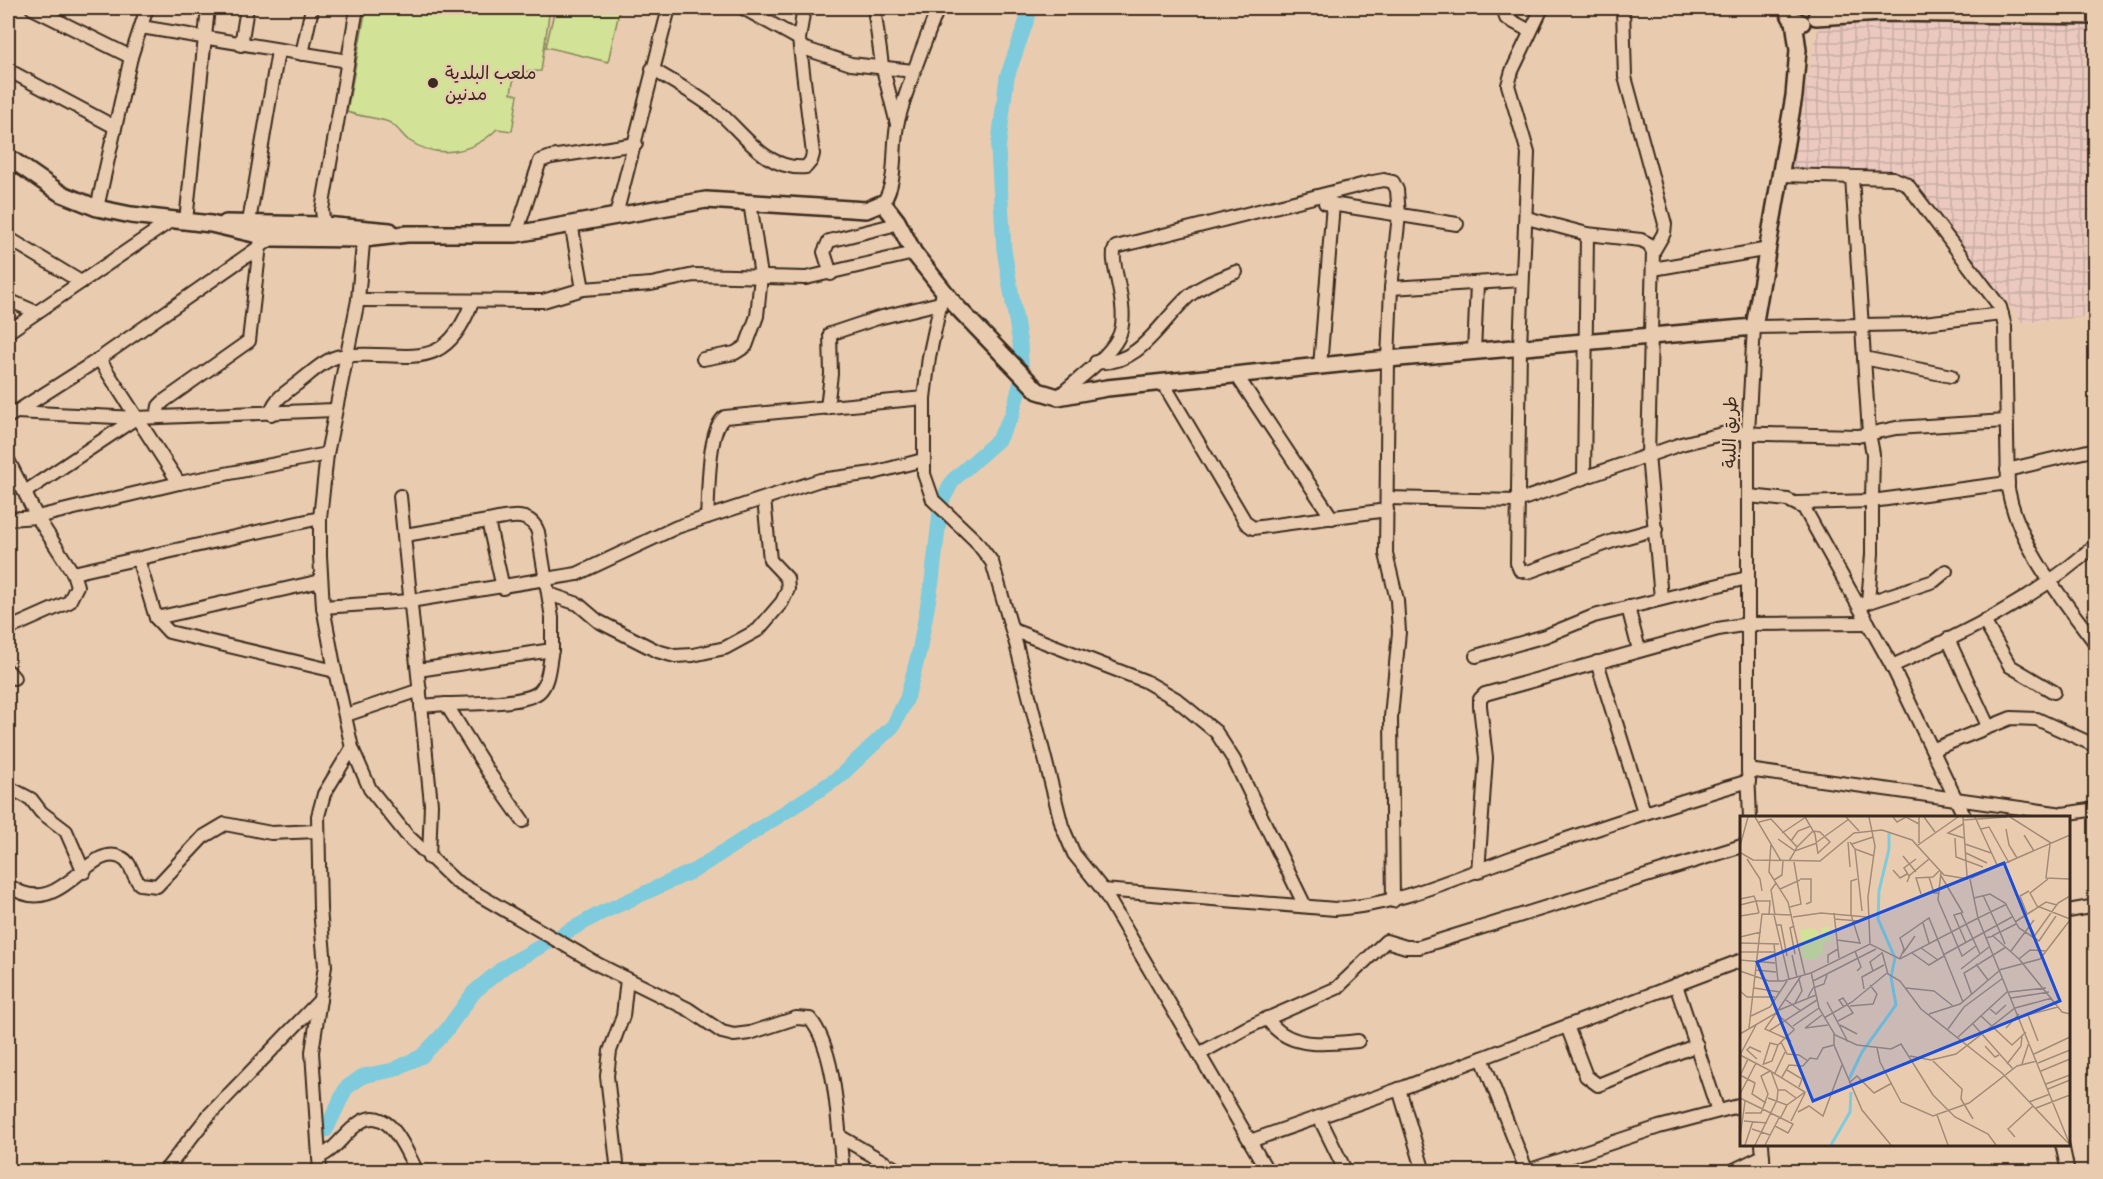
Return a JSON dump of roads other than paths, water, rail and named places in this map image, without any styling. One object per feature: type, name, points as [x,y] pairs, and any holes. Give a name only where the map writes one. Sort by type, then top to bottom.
[{"type":"main road","points":[[1851,8],[1882,13]]},
{"type":"main road","points":[[1799,14],[2046,12],[2096,16]]},
{"type":"main road","name":"طريق اللبة","points":[[1754,327],[1782,175],[1798,50],[1799,14]]},
{"type":"main road","points":[[8,157],[60,193],[97,208],[131,215],[211,224],[266,241],[319,227]]},
{"type":"main road","points":[[211,224],[249,222],[364,233],[516,234],[706,200],[866,210],[883,203],[897,221],[942,297],[1038,391],[1058,397],[1163,383],[1388,359],[1754,327]]},
{"type":"street","points":[[32,8],[131,57]]},
{"type":"street","points":[[97,208],[131,57],[147,8]]},
{"type":"street","points":[[8,332],[81,282],[179,220],[197,130],[208,8]]},
{"type":"street","points":[[241,45],[248,8]]},
{"type":"street","points":[[302,54],[312,8]]},
{"type":"street","points":[[319,227],[357,8]]},
{"type":"street","points":[[616,215],[669,8]]},
{"type":"street","points":[[743,8],[799,43],[851,64],[913,71]]},
{"type":"street","points":[[652,69],[717,110],[762,155],[779,163],[803,167],[811,161],[813,154],[799,43],[804,8]]},
{"type":"street","points":[[874,8],[883,68],[897,124]]},
{"type":"street","points":[[883,203],[891,183],[897,124],[913,71],[938,8]]},
{"type":"street","points":[[1504,8],[1506,18],[1530,31]]},
{"type":"street","points":[[1542,8],[1512,70],[1508,85],[1528,147],[1527,218],[1520,347],[1517,563],[1520,570],[1528,572],[1613,542],[1656,530]]},
{"type":"street","points":[[1623,8],[1626,33],[1625,77],[1665,224],[1664,233],[1653,252]]},
{"type":"street","points":[[141,27],[348,61]]},
{"type":"street","points":[[249,222],[278,51]]},
{"type":"street","points":[[8,69],[115,127]]},
{"type":"street","points":[[516,234],[540,161],[551,157],[636,144]]},
{"type":"street","points":[[1782,175],[1893,178],[1907,184],[1995,297],[2005,327],[2008,476],[2017,524],[2052,581],[2095,643]]},
{"type":"street","points":[[1852,177],[1869,433],[1873,454],[1872,554],[1864,604]]},
{"type":"street","points":[[1058,397],[1108,354],[1119,337],[1124,321],[1124,307],[1112,256],[1116,247],[1384,180],[1393,183],[1397,190],[1399,215],[1391,288],[1388,359],[1386,554],[1397,600],[1400,632],[1391,717],[1393,901]]},
{"type":"street","points":[[1309,200],[1457,224]]},
{"type":"street","points":[[703,359],[735,353],[746,346],[757,316],[761,276],[750,202]]},
{"type":"street","points":[[1320,368],[1333,204]]},
{"type":"street","points":[[1527,218],[1587,234],[1641,240],[1649,244],[1653,252],[1648,455],[1661,597]]},
{"type":"street","points":[[831,274],[824,252],[829,241],[860,234],[897,221]]},
{"type":"street","points":[[572,224],[583,289]]},
{"type":"street","points":[[12,415],[99,359],[266,241],[295,225]]},
{"type":"street","points":[[364,233],[358,300],[334,410],[320,518],[323,607],[334,671],[346,714],[352,748],[370,789],[429,858],[455,881],[599,965],[688,1009],[722,1032],[734,1035],[750,1033],[796,1018],[810,1019],[815,1025],[828,1060],[843,1172]]},
{"type":"street","points":[[1584,478],[1587,234]]},
{"type":"street","points":[[8,238],[81,282]]},
{"type":"street","points":[[157,417],[159,406],[164,401],[249,341],[266,241]]},
{"type":"street","points":[[1653,269],[1769,249]]},
{"type":"street","points":[[358,300],[543,301],[583,289],[651,284],[694,275],[806,278],[914,253]]},
{"type":"street","points":[[1096,362],[1111,364],[1133,355],[1192,294],[1205,284],[1236,272]]},
{"type":"street","points":[[1391,288],[1522,280]]},
{"type":"street","points":[[1474,352],[1477,284]]},
{"type":"street","points":[[827,408],[831,374],[830,334],[942,297],[924,398],[923,460],[927,488],[933,500],[955,520],[992,562],[1012,630],[1062,826],[1074,854],[1103,890],[1268,1172]]},
{"type":"street","points":[[8,300],[36,312]]},
{"type":"street","points":[[271,414],[273,406],[289,391],[328,362],[345,356],[428,355],[455,336],[464,323],[472,302]]},
{"type":"street","points":[[1754,327],[1915,324],[2001,314]]},
{"type":"street","name":"طريق اللبة","points":[[1750,816],[1748,433],[1754,327]]},
{"type":"street","points":[[1864,358],[1951,376]]},
{"type":"street","points":[[99,359],[179,483]]},
{"type":"street","points":[[1237,376],[1332,518]]},
{"type":"street","points":[[1163,383],[1246,523],[1260,529],[1332,518],[1387,504],[1517,501],[1704,438],[1748,433],[1834,436],[2006,420]]},
{"type":"street","points":[[708,518],[713,439],[719,421],[725,417],[924,398]]},
{"type":"street","points":[[12,415],[136,418],[334,410]]},
{"type":"street","points":[[25,492],[136,418]]},
{"type":"street","points":[[1749,496],[1797,503],[1872,501],[2008,476],[2096,449]]},
{"type":"street","points":[[8,519],[37,517],[179,483],[327,454]]},
{"type":"street","points":[[8,460],[37,517],[73,573],[77,586],[69,602],[8,629]]},
{"type":"street","points":[[323,607],[410,601],[547,580],[586,570],[651,538],[820,480],[873,473],[923,460]]},
{"type":"street","points":[[400,496],[431,804],[429,858]]},
{"type":"street","points":[[549,594],[578,604],[598,621],[664,654],[693,655],[725,648],[766,623],[782,602],[788,589],[787,578],[770,560],[764,499]]},
{"type":"street","points":[[1797,503],[1804,508],[1864,604],[1868,622],[1934,749],[1964,816]]},
{"type":"street","points":[[405,535],[518,516],[532,522],[538,532],[553,627],[552,650],[542,689],[533,696],[421,706]]},
{"type":"street","points":[[73,573],[320,518]]},
{"type":"street","points":[[488,521],[503,588]]},
{"type":"street","points":[[1892,666],[1984,621],[2052,581],[2096,544]]},
{"type":"street","points":[[138,559],[156,618],[165,629],[176,634],[334,671]]},
{"type":"street","points":[[1864,604],[1934,581],[1946,571]]},
{"type":"street","points":[[1476,656],[1545,636],[1594,616],[1661,597],[1747,578]]},
{"type":"street","points":[[156,618],[321,581]]},
{"type":"street","points":[[1628,607],[1639,650]]},
{"type":"street","points":[[1984,621],[2010,666],[2054,692]]},
{"type":"street","points":[[1478,872],[1486,758],[1480,699],[1485,694],[1639,650],[1748,624],[1868,622]]},
{"type":"street","points":[[1012,630],[1112,666],[1145,681],[1176,699],[1210,726],[1234,760],[1305,906]]},
{"type":"street","points":[[1948,639],[1988,726]]},
{"type":"street","points":[[418,670],[552,650]]},
{"type":"street","points":[[1597,662],[1644,812]]},
{"type":"street","points":[[346,714],[420,690]]},
{"type":"street","points":[[446,704],[489,773],[523,821]]},
{"type":"street","points":[[1934,749],[2011,718],[2037,719],[2096,746]]},
{"type":"street","points":[[320,1172],[312,1052],[326,966],[317,831],[324,794],[352,748]]},
{"type":"street","points":[[1103,890],[1335,909],[1366,907],[1393,901],[1478,872],[1748,776],[2063,814],[2096,808]]},
{"type":"street","points":[[8,787],[31,799],[41,812],[66,831],[84,872]]},
{"type":"street","points":[[8,885],[22,894],[44,895],[65,887],[100,858],[115,856],[128,863],[140,884],[157,886],[203,837],[225,824],[271,833],[317,831]]},
{"type":"street","points":[[1199,1053],[1267,1018],[1337,988],[1386,941],[1406,947],[1419,947],[1740,847]]},
{"type":"street","points":[[2070,911],[2096,906]]},
{"type":"street","points":[[1250,1141],[1399,1089],[1740,961]]},
{"type":"street","points":[[618,1172],[607,1076],[610,1051],[623,1016],[627,979]]},
{"type":"street","points":[[1677,985],[1718,1111]]},
{"type":"street","points":[[164,1172],[209,1115],[321,999]]},
{"type":"street","points":[[1267,1018],[1275,1030],[1287,1039],[1332,1043],[1358,1041]]},
{"type":"street","points":[[1567,1026],[1586,1076],[1598,1085],[1697,1045]]},
{"type":"street","points":[[1482,1058],[1526,1171],[1659,1127],[1740,1106]]},
{"type":"street","points":[[1399,1089],[1424,1172]]},
{"type":"street","points":[[1319,1117],[1346,1172]]},
{"type":"street","points":[[319,1157],[338,1145],[364,1119],[375,1119],[393,1127],[417,1172]]},
{"type":"street","points":[[839,1136],[901,1172]]},
{"type":"street","points":[[2062,1146],[2068,1172]]},
{"type":"street","points":[[1730,1172],[1763,1150]]},
{"type":"street","points":[[1763,1150],[1764,1172]]},
{"type":"waterway","points":[[326,1130],[346,1088],[363,1076],[393,1070],[422,1056],[445,1032],[474,992],[504,967],[599,914],[695,870],[838,778],[893,726],[907,698],[919,652],[932,581],[941,503],[953,480],[998,440],[1012,415],[1022,378],[1020,344],[1004,250],[998,150],[1007,77],[1031,8]]},
{"type":"place","name":"ملعب البلدية مدنين","points":[[433,83]]}]
